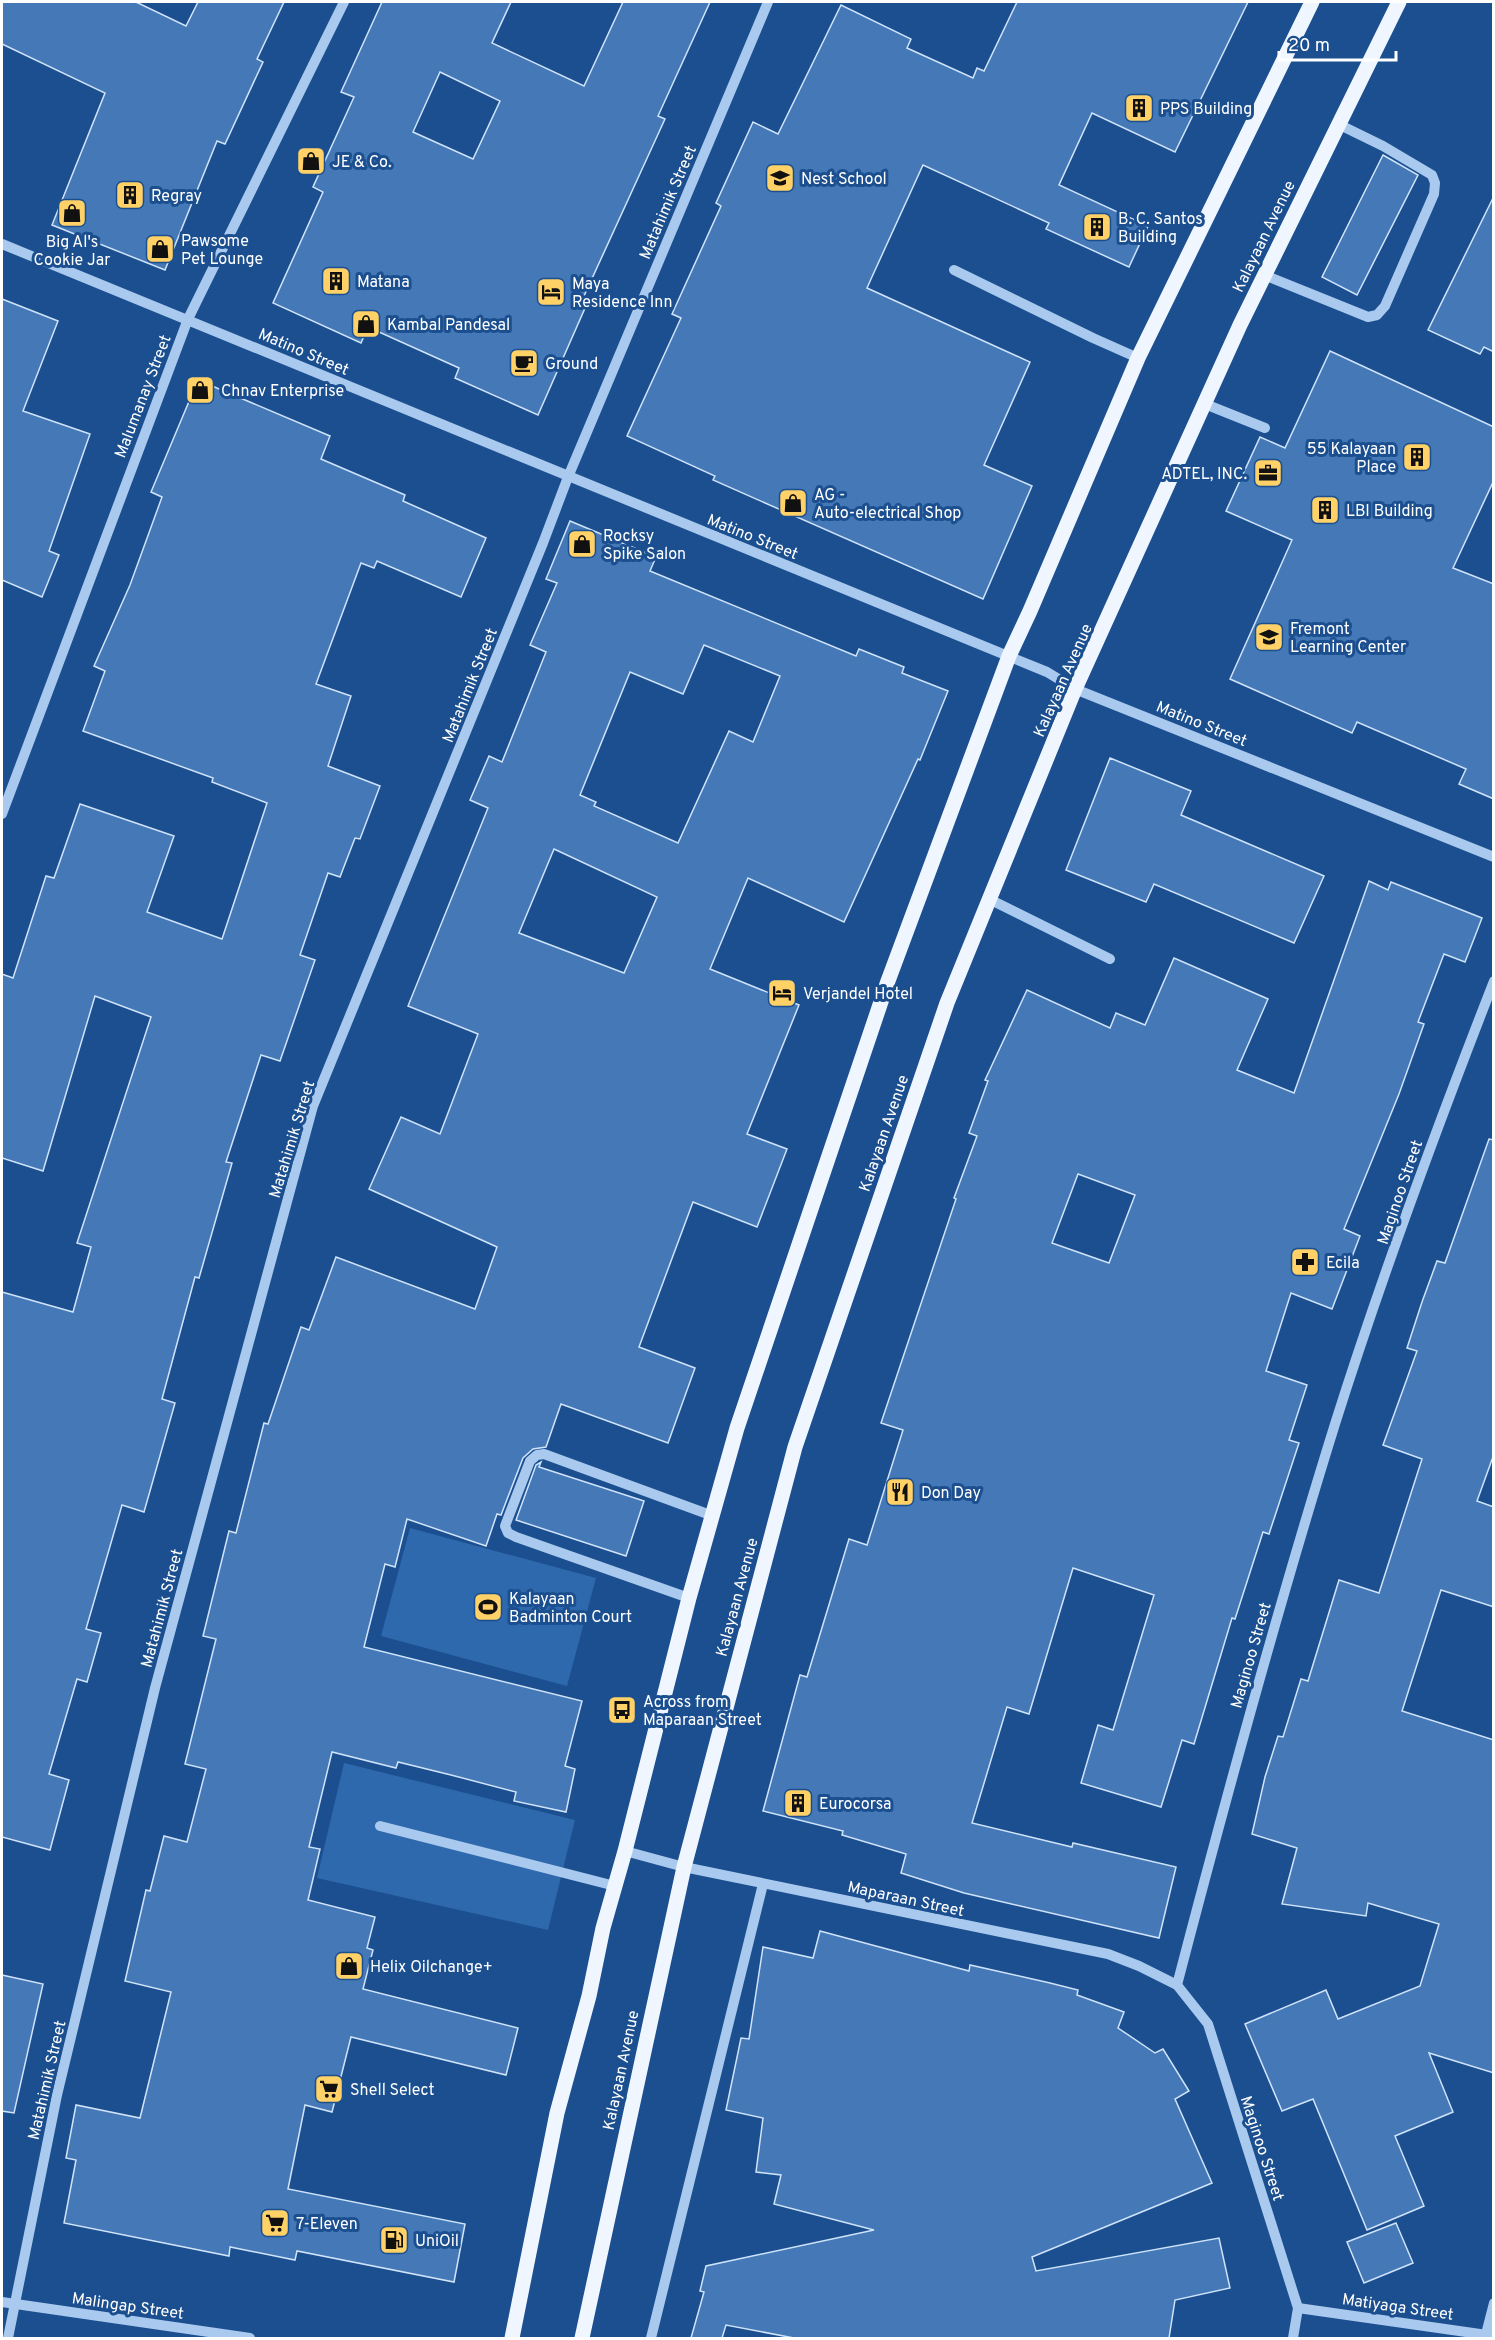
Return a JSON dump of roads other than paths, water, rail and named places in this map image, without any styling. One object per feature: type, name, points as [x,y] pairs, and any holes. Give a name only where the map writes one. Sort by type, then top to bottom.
[{"type":"main road","points":[[512,2338],[557,2113],[589,1996],[603,1928],[625,1851],[689,1598],[737,1428],[888,981],[1009,656],[1138,358],[1312,2]]},
{"type":"main road","name":"Kalayaan Avenue","points":[[582,2338],[684,1867],[795,1447],[946,1003],[1075,689],[1264,275],[1399,2]]},
{"type":"street","name":"Malumanay Street","points":[[2,814],[188,319],[344,2]]},
{"type":"street","name":"Matahimik Street","points":[[8,2338],[57,2095],[155,1688],[313,1106],[568,477],[768,2]]},
{"type":"street","points":[[1264,275],[1368,317],[1377,315],[1385,306],[1434,194],[1436,183],[1432,175],[1383,146],[1338,124]]},
{"type":"street","name":"Matino Street","points":[[2,244],[1009,656],[1047,672],[1075,689],[1494,857]]},
{"type":"street","points":[[954,270],[1093,339],[1138,358]]},
{"type":"street","points":[[1205,404],[1265,428]]},
{"type":"street","points":[[989,899],[1110,959]]},
{"type":"street","name":"Maginoo Street","points":[[1293,2338],[1298,2307],[1208,2024],[1177,1985],[1251,1702],[1335,1422],[1430,1146],[1494,981]]},
{"type":"street","points":[[689,1598],[516,1537],[508,1533],[505,1526],[530,1461],[537,1455],[544,1454],[712,1516]]},
{"type":"street","points":[[380,1826],[615,1886]]},
{"type":"street","name":"Maparaan Street","points":[[625,1851],[684,1867],[763,1884],[1108,1954],[1177,1985]]},
{"type":"street","points":[[651,2338],[763,1884]]},
{"type":"street","name":"Malingap Street","points":[[2,2301],[250,2338]]},
{"type":"street","points":[[1490,2335],[1494,2303]]},
{"type":"street","name":"Matiyaga Street","points":[[1298,2307],[1490,2335]]},
{"type":"place","name":"PPS Building","points":[[1139,108]]},
{"type":"place","name":"JE & Co.","points":[[311,161]]},
{"type":"place","name":"Nest School","points":[[780,178]]},
{"type":"place","name":"Regray","points":[[130,195]]},
{"type":"place","name":"Big Al's Cookie Jar","points":[[72,213]]},
{"type":"place","name":"B. C. Santos Building","points":[[1097,227]]},
{"type":"place","name":"Pawsome Pet Lounge","points":[[160,249]]},
{"type":"place","name":"Matana","points":[[336,281]]},
{"type":"place","name":"Maya Residence Inn","points":[[551,292]]},
{"type":"place","name":"Kambal Pandesal","points":[[366,324]]},
{"type":"place","name":"Ground","points":[[524,363]]},
{"type":"place","name":"Chnav Enterprise","points":[[200,390]]},
{"type":"place","name":"55 Kalayaan Place","points":[[1417,457]]},
{"type":"place","name":"ADTEL, INC.","points":[[1268,473]]},
{"type":"place","name":"AG - Auto-electrical Shop","points":[[793,503]]},
{"type":"place","name":"LBI Building","points":[[1325,510]]},
{"type":"place","name":"Rocksy Spike Salon","points":[[582,544]]},
{"type":"place","name":"Fremont Learning Center","points":[[1269,637]]},
{"type":"place","name":"Verjandel Hotel","points":[[782,993]]},
{"type":"place","name":"Ecila","points":[[1305,1262]]},
{"type":"place","name":"Don Day","points":[[900,1492]]},
{"type":"place","name":"Kalayaan Badminton Court","points":[[488,1607]]},
{"type":"place","name":"Across from Maparaan Street","points":[[622,1710]]},
{"type":"place","name":"Eurocorsa","points":[[798,1803]]},
{"type":"place","name":"Helix Oilchange+","points":[[349,1966]]},
{"type":"place","name":"Shell Select","points":[[329,2089]]},
{"type":"place","name":"7-Eleven","points":[[275,2223]]},
{"type":"place","name":"UniOil","points":[[394,2240]]}]
